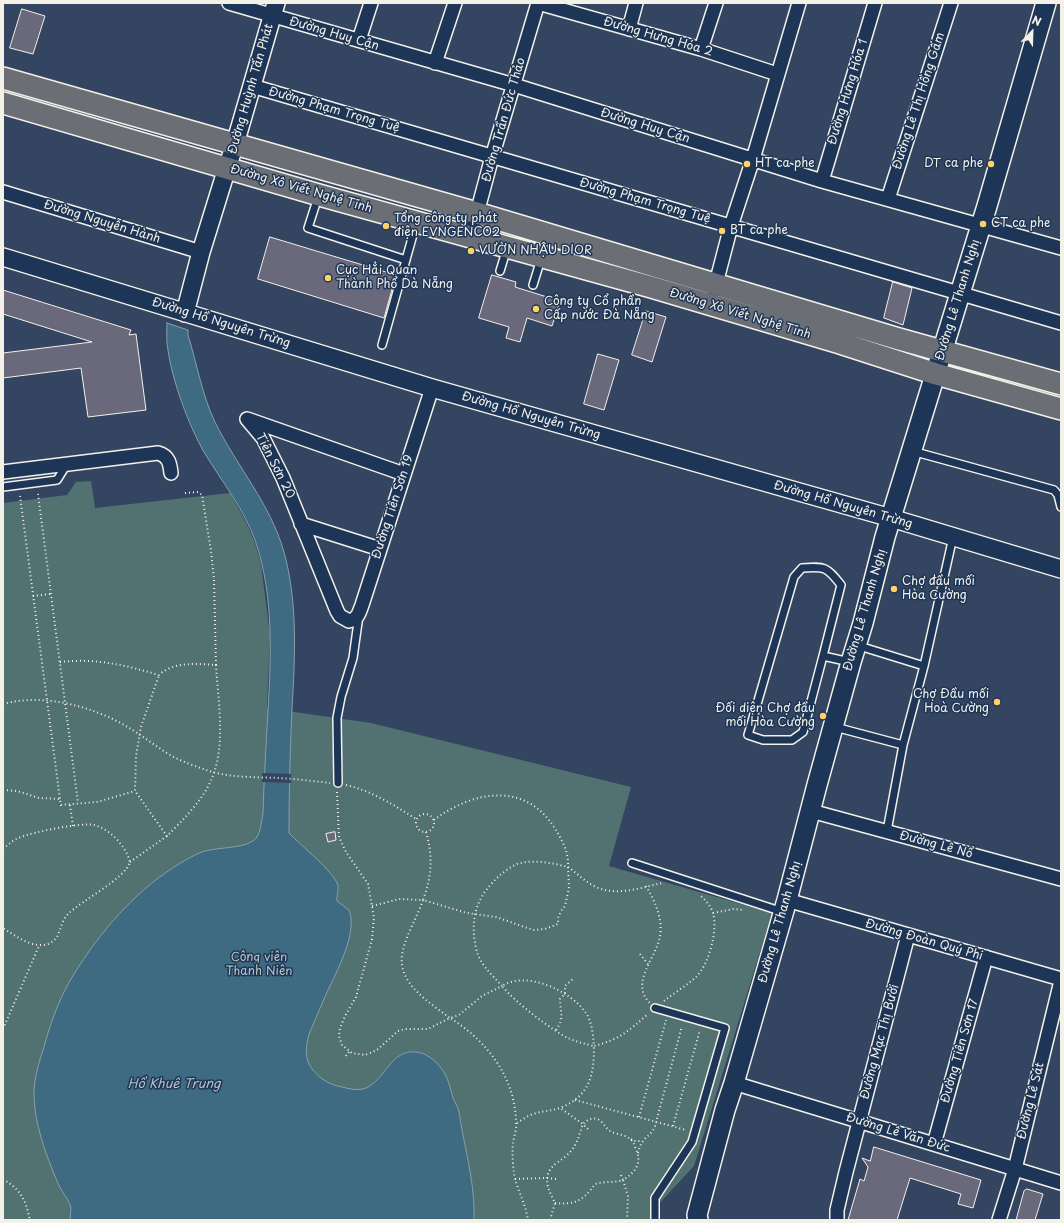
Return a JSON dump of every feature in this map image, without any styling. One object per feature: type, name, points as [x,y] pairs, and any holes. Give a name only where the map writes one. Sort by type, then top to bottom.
[{"type":"main road","name":"Đường Lê Thanh Nghị","points":[[698,1220],[697,1215],[725,1110],[785,906],[891,518],[989,199],[1046,3]]},
{"type":"main road","name":"Đường Xô Viết Nghệ Tĩnh","points":[[3,78],[477,213],[943,351],[1061,384]]},
{"type":"main road","name":"Đường Xô Viết Nghệ Tĩnh","points":[[3,103],[319,195],[709,304],[840,343],[936,374],[1061,409]]},
{"type":"street","name":"Đường Huy Cận","points":[[229,3],[274,9],[359,40],[514,85],[822,181],[1061,248]]},
{"type":"street","points":[[359,40],[371,3]]},
{"type":"street","points":[[435,63],[455,3]]},
{"type":"street","name":"Đường Hưng Hóa 2","points":[[538,3],[701,49],[778,74]]},
{"type":"street","name":"Đường Trần Đức Thảo","points":[[470,237],[538,3]]},
{"type":"street","points":[[628,29],[636,3]]},
{"type":"street","points":[[701,49],[716,3]]},
{"type":"street","points":[[709,304],[716,284],[731,226],[753,159],[799,3]]},
{"type":"street","name":"Đường Hưng Hóa 1","points":[[822,181],[875,3]]},
{"type":"street","name":"Đường Lê Thị Hồng Gấm","points":[[888,199],[951,3]]},
{"type":"street","name":"Đường Huỳnh Tấn Phát","points":[[185,313],[201,252],[236,144],[274,9]]},
{"type":"street","name":"Đường Phạm Trọng Tuệ","points":[[252,86],[1061,323]]},
{"type":"street","name":"Đường Nguyễn Hành","points":[[3,192],[201,252]]},
{"type":"street","name":"Đường Hồ Nguyên Trừng","points":[[3,257],[432,388],[891,518],[1061,569]]},
{"type":"street","name":"Đường Tiên Sơn 19","points":[[354,618],[380,549],[432,388]]},
{"type":"street","name":"Tiên Sơn 20","points":[[354,618],[340,616],[337,611],[283,478],[263,438],[247,419],[404,474]]},
{"type":"street","points":[[3,472],[158,453],[167,458],[170,463],[171,473]]},
{"type":"street","points":[[301,524],[380,549]]},
{"type":"street","name":"Đường Lê Nổ","points":[[811,811],[1061,879]]},
{"type":"street","name":"Đường Đoàn Quý Phi","points":[[785,906],[908,935],[1061,980]]},
{"type":"street","name":"Đường Mạc Thị Bưởi","points":[[837,1220],[837,1210],[908,935]]},
{"type":"street","name":"Đường Tiên Sơn 17","points":[[934,1144],[986,957]]},
{"type":"street","name":"Đường Lê Sát","points":[[999,1220],[1015,1169],[1061,980]]},
{"type":"street","name":"Đường Lê Văn Đức","points":[[734,1083],[1061,1183]]},
{"type":"lane","points":[[319,195],[308,228],[406,260]]},
{"type":"lane","points":[[382,345],[417,222]]},
{"type":"lane","points":[[500,271],[508,248]]},
{"type":"lane","points":[[533,285],[542,257]]},
{"type":"lane","points":[[911,451],[1054,490],[1058,495],[1061,507]]},
{"type":"lane","points":[[3,486],[57,480],[67,464]]},
{"type":"lane","points":[[887,831],[903,745],[924,666],[954,537]]},
{"type":"lane","points":[[819,566],[830,572],[841,585],[823,656],[803,732],[792,740],[762,740],[748,735],[794,577],[802,568],[819,566]]},
{"type":"lane","points":[[338,784],[337,718],[341,696],[353,658],[354,618]]},
{"type":"lane","points":[[823,656],[853,653],[924,666]]},
{"type":"lane","points":[[833,726],[903,745]]},
{"type":"lane","points":[[632,863],[785,906]]},
{"type":"lane","points":[[655,1008],[725,1028],[692,1142],[655,1198],[655,1220]]},
{"type":"path","points":[[3,928],[18,937],[39,946],[51,942],[58,935],[63,921],[68,914],[109,884],[126,869],[130,862],[166,836],[184,818],[209,785],[214,773],[219,750],[220,728],[216,665],[214,578],[202,495],[198,492],[185,493]]},
{"type":"path","points":[[38,494],[78,804]]},
{"type":"path","points":[[20,496],[32,596],[61,805],[97,802],[135,791]]},
{"type":"path","points":[[32,596],[50,594]]},
{"type":"path","points":[[60,662],[79,660],[98,661],[125,665],[159,675]]},
{"type":"path","points":[[166,836],[135,791],[136,756],[142,722],[159,675],[168,668],[179,665],[194,664],[216,665]]},
{"type":"path","points":[[3,704],[20,701],[47,701],[65,704],[102,715],[126,725],[172,756],[214,773],[300,779],[338,784],[363,790],[392,804],[416,819]]},
{"type":"path","points":[[338,784],[337,801],[339,837],[346,852],[367,882],[374,918],[372,939],[356,997],[343,1020],[340,1032],[342,1045],[349,1052],[360,1055],[368,1054],[377,1050],[398,1031],[405,1029],[428,1029],[459,1014],[482,996],[507,982],[530,980],[544,984],[565,994],[580,1005],[587,1014],[592,1026],[594,1046],[591,1078],[582,1095],[576,1100],[560,1108],[534,1114],[517,1123]]},
{"type":"path","points":[[3,790],[17,791],[39,798],[60,799]]},
{"type":"path","points":[[372,906],[399,899],[424,900],[475,915],[496,917],[533,930],[545,929],[558,924],[558,918],[565,906],[569,888],[569,857],[566,848],[548,819],[536,807],[521,798],[497,795],[473,799],[460,804],[434,820]]},
{"type":"path","points":[[70,804],[73,826]]},
{"type":"path","points":[[421,814],[427,814],[434,820],[433,828],[426,832],[420,831],[417,828],[416,819],[421,814]]},
{"type":"path","points":[[3,849],[15,840],[27,834],[91,824],[101,828],[120,843],[130,862]]},
{"type":"path","points":[[426,832],[430,849],[431,864],[428,886],[424,900],[404,946],[402,956],[405,974],[417,991],[426,1000],[478,1040],[498,1063],[510,1087],[517,1123],[512,1145],[515,1179],[526,1209],[528,1220]]},
{"type":"path","points":[[666,883],[624,891],[609,892],[594,886],[568,867],[540,862],[523,863],[513,866],[497,878],[483,894],[477,905],[474,934],[478,957],[510,996],[556,1030],[569,1038],[584,1044],[594,1046],[605,1043],[620,1037],[696,977],[703,967],[711,947],[714,926],[713,914],[708,903],[700,895]]},
{"type":"path","points":[[646,886],[656,906],[660,926],[660,937],[648,964],[643,981],[643,991],[647,1000],[655,1008]]},
{"type":"path","points":[[713,914],[734,909],[746,910]]},
{"type":"path","points":[[3,1029],[39,946]]},
{"type":"path","points":[[640,954],[648,964]]},
{"type":"path","points":[[556,1030],[560,1024],[562,1015],[560,999],[565,994],[565,986],[574,978]]},
{"type":"path","points":[[639,1117],[669,1012]]},
{"type":"path","points":[[555,1203],[567,1204],[579,1201],[588,1194],[595,1184],[605,1181],[614,1183],[624,1180],[634,1172],[638,1166],[638,1153],[642,1141],[653,1131],[656,1122],[685,1016]]},
{"type":"path","points":[[673,1126],[702,1021]]},
{"type":"path","points":[[346,1056],[349,1052]]},
{"type":"path","points":[[576,1100],[695,1132]]},
{"type":"path","points":[[560,1108],[588,1129]]},
{"type":"path","points":[[550,1220],[555,1203],[547,1188],[546,1178],[553,1166],[574,1148],[583,1124],[587,1120],[597,1119],[601,1121],[607,1130],[613,1133],[634,1141],[642,1141]]},
{"type":"path","points":[[630,1139],[638,1153]]},
{"type":"path","points":[[620,1173],[624,1180],[628,1196],[627,1220]]},
{"type":"path","points":[[3,1179],[15,1187],[23,1196],[30,1220]]},
{"type":"path","points":[[515,1179],[557,1179]]},
{"type":"green space","name":"Công viên Thanh Niên","points":[[91,481],[95,508],[230,493],[246,522],[255,543],[261,564],[270,635],[267,708],[371,723],[631,787],[609,866],[772,913],[694,1166],[655,1208],[656,1220],[3,1220],[3,503],[67,495],[76,482]]},
{"type":"water","name":"Hồ Khuê Trung","points":[[167,323],[188,330],[188,335],[210,412],[262,501],[278,534],[284,552],[292,591],[294,670],[290,755],[289,833],[330,873],[338,886],[337,901],[349,910],[351,919],[349,940],[341,963],[309,1034],[307,1056],[309,1065],[322,1079],[333,1085],[357,1090],[366,1088],[373,1084],[394,1060],[407,1052],[423,1054],[436,1062],[447,1079],[459,1112],[469,1164],[474,1220],[70,1220],[70,1205],[58,1184],[45,1150],[36,1116],[34,1088],[36,1076],[56,1011],[65,990],[77,970],[101,935],[125,908],[151,883],[197,854],[211,850],[241,846],[253,841],[258,836],[263,813],[269,690],[270,627],[266,584],[262,563],[246,519],[204,452],[182,402],[170,362],[167,343]]},
{"type":"pier","points":[[262,773],[291,774],[291,783],[262,782]]},
{"type":"building","points":[[22,9],[45,16],[33,54],[10,48]]},
{"type":"building","name":"Cục Hẳi Quan Thành Phổ Dà Nẵng","points":[[270,237],[396,275],[384,318],[258,279]]},
{"type":"building","points":[[492,275],[516,282],[515,287],[560,301],[552,326],[527,318],[520,342],[506,338],[509,327],[479,318]]},
{"type":"building","points":[[893,282],[912,288],[903,325],[884,318]]},
{"type":"building","points":[[3,290],[131,330],[129,335],[136,334],[146,410],[88,417],[81,368],[3,378],[3,353],[92,342],[3,314]]},
{"type":"building","points":[[646,311],[666,317],[652,362],[632,355]]},
{"type":"building","points":[[598,354],[619,360],[604,410],[584,404]]},
{"type":"building","points":[[335,832],[336,840],[328,842],[326,834]]},
{"type":"building","points":[[874,1147],[981,1180],[973,1208],[958,1204],[961,1194],[910,1178],[897,1220],[848,1220],[860,1179],[864,1181],[868,1167],[862,1158],[870,1161]]},
{"type":"building","points":[[1027,1189],[1043,1194],[1035,1220],[1016,1220],[1024,1191]]},
{"type":"place","name":"HT ca phe","points":[[747,164]]},
{"type":"place","name":"DT ca phe","points":[[991,164]]},
{"type":"place","name":"CT ca phe","points":[[983,224]]},
{"type":"place","name":"Tổng công ty phát điện EVNGENCO2","points":[[386,226]]},
{"type":"place","name":"BT ca phe","points":[[722,231]]},
{"type":"place","name":"VƯỜN NHẬU DIOR","points":[[471,251]]},
{"type":"place","name":"Cục Hẳi Quan Thành Phổ Dà Nẵng","points":[[328,278]]},
{"type":"place","name":"Công ty Cổ phần Cấp nước Đà Nẵng","points":[[536,309]]},
{"type":"place","name":"Chợ đầu mối Hòa Cường","points":[[894,589]]},
{"type":"place","name":"Chợ Đầu mối Hoà Cường","points":[[997,702]]},
{"type":"place","name":"Đối diện Chợ đầu mối Hòa Cường","points":[[823,716]]}]
